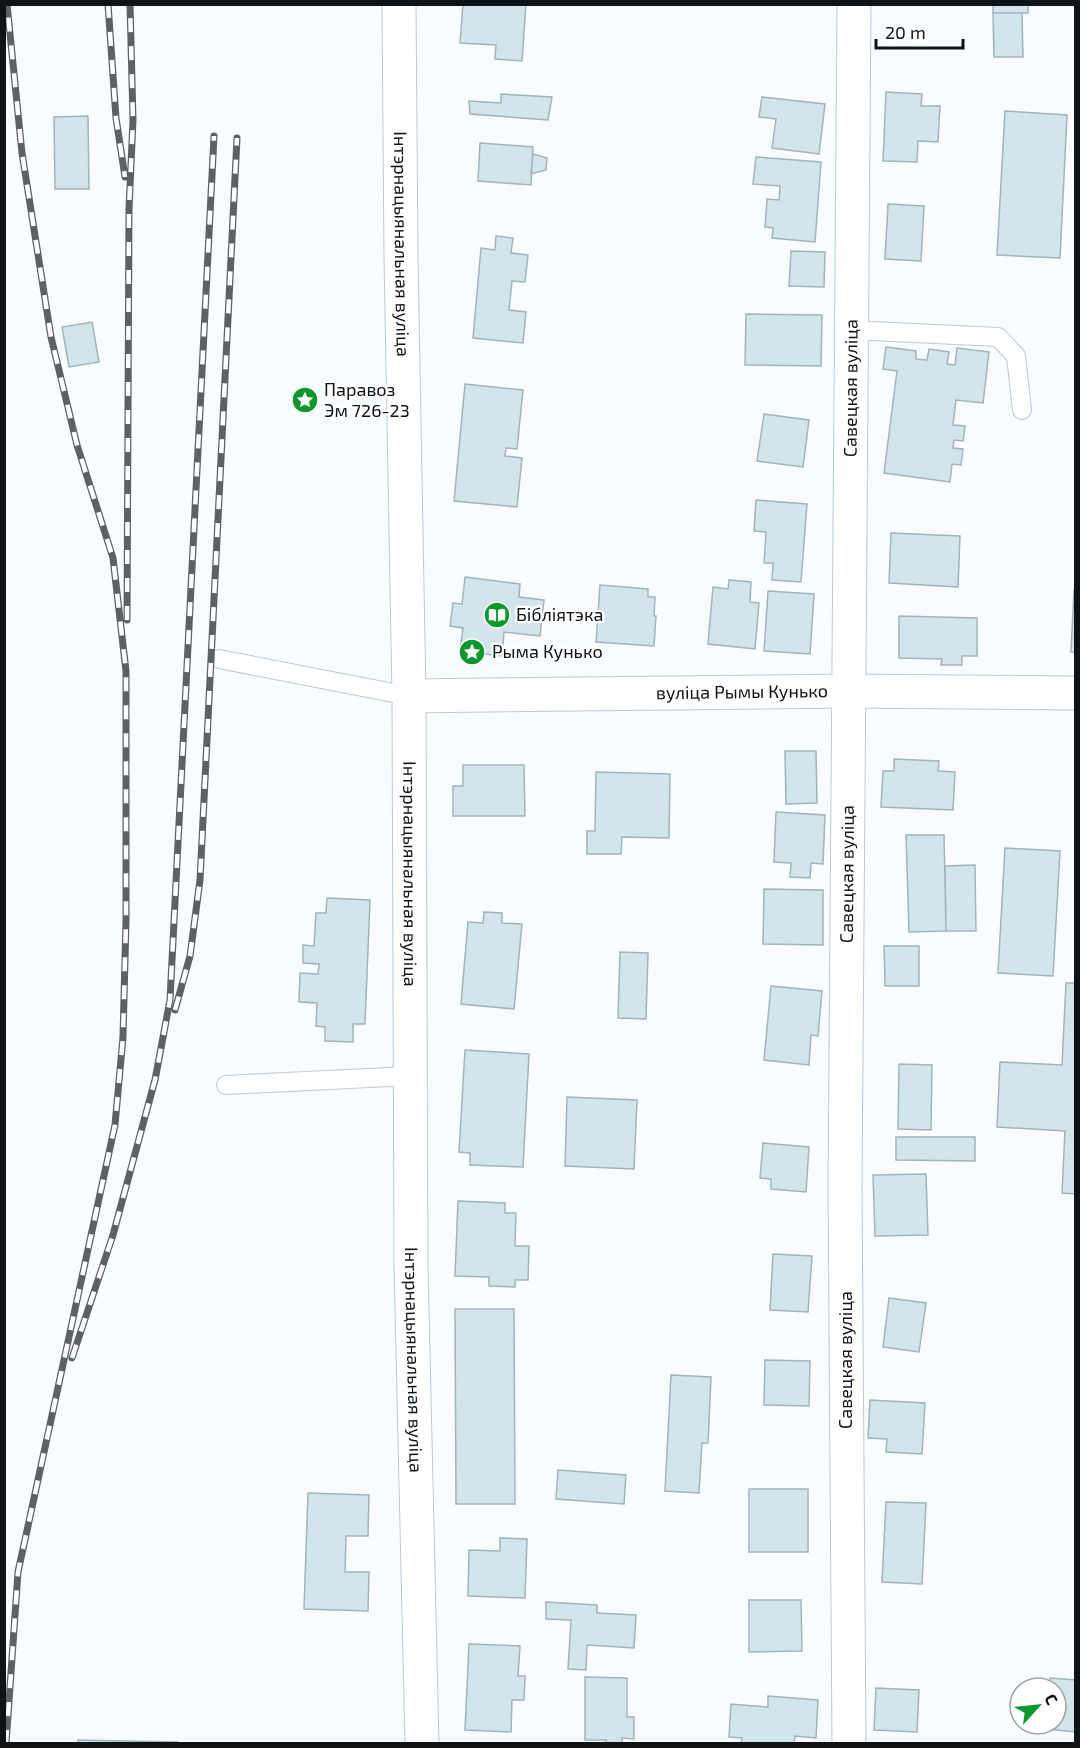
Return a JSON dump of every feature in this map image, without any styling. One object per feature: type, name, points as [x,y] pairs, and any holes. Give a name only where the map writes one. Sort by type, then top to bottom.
[{"type":"street","name":"Інтэрнацыянальная вуліца","points":[[399,4],[409,696],[411,1265],[422,1743]]},
{"type":"street","name":"Савецкая вуліца","points":[[849,1743],[845,1187],[854,4]]},
{"type":"street","name":"вуліца Рымы Кунько","points":[[409,696],[848,691],[1076,693]]},
{"type":"lane","points":[[851,330],[998,338],[1016,356],[1022,410]]},
{"type":"lane","points":[[219,659],[409,696]]},
{"type":"lane","points":[[226,1085],[411,1076]]},
{"type":"building","points":[[463,4],[526,4],[522,61],[495,59],[496,45],[460,43]]},
{"type":"building","points":[[993,4],[1028,4],[1028,13],[993,13]]},
{"type":"building","points":[[993,13],[1022,13],[1023,57],[994,57]]},
{"type":"building","points":[[886,92],[922,94],[921,106],[940,106],[938,142],[918,141],[917,162],[883,161]]},
{"type":"building","points":[[501,94],[552,97],[548,120],[470,114],[469,101],[501,103]]},
{"type":"building","points":[[762,97],[825,104],[819,154],[772,148],[776,119],[759,117]]},
{"type":"building","points":[[1005,111],[1067,115],[1060,258],[997,255]]},
{"type":"building","points":[[88,116],[89,189],[55,189],[54,117]]},
{"type":"building","points":[[480,143],[533,147],[531,185],[478,181]]},
{"type":"building","points":[[533,154],[547,158],[546,170],[531,174]]},
{"type":"building","points":[[756,157],[821,162],[815,242],[772,238],[773,228],[765,227],[767,199],[779,200],[780,186],[753,184]]},
{"type":"building","points":[[888,204],[924,206],[921,261],[885,259]]},
{"type":"building","points":[[496,236],[513,238],[511,253],[528,255],[525,282],[512,281],[509,310],[526,312],[523,343],[473,338],[481,248],[495,250]]},
{"type":"building","points":[[791,251],[825,252],[824,287],[789,286]]},
{"type":"building","points":[[746,314],[822,315],[821,366],[745,365]]},
{"type":"building","points":[[92,322],[99,362],[69,367],[62,327]]},
{"type":"building","points":[[886,347],[916,351],[916,359],[927,360],[929,349],[949,352],[947,364],[955,365],[957,348],[989,352],[983,403],[956,400],[953,425],[965,426],[963,441],[954,440],[953,448],[963,449],[961,465],[952,464],[950,482],[884,473],[897,371],[883,369]]},
{"type":"building","points":[[465,384],[523,390],[517,449],[506,448],[505,456],[522,458],[517,507],[454,501]]},
{"type":"building","points":[[764,414],[809,420],[803,467],[757,461]]},
{"type":"building","points":[[756,500],[807,504],[801,582],[772,580],[773,563],[764,563],[766,532],[754,531]]},
{"type":"building","points":[[891,533],[960,536],[958,587],[889,583]]},
{"type":"building","name":"Бібліятэка","points":[[465,577],[520,584],[519,597],[544,600],[540,636],[504,632],[502,656],[460,651],[463,628],[450,626],[453,603],[462,604]]},
{"type":"building","points":[[729,580],[751,582],[750,602],[759,603],[755,649],[708,644],[713,587],[728,589]]},
{"type":"building","points":[[600,585],[648,589],[648,597],[655,597],[654,646],[596,642]]},
{"type":"building","points":[[1074,590],[1076,590],[1076,653],[1071,652]]},
{"type":"building","points":[[768,591],[814,594],[810,654],[764,651]]},
{"type":"building","points":[[899,616],[977,618],[977,656],[962,656],[962,665],[941,665],[942,659],[899,658]]},
{"type":"building","points":[[785,751],[816,751],[817,803],[786,804]]},
{"type":"building","points":[[894,759],[939,761],[938,771],[955,772],[953,810],[881,807],[883,771],[894,771]]},
{"type":"building","points":[[463,765],[524,765],[525,816],[453,816],[453,786],[463,786]]},
{"type":"building","points":[[596,772],[670,774],[669,838],[622,837],[621,854],[587,854],[587,831],[595,831]]},
{"type":"building","points":[[776,812],[825,815],[823,864],[811,863],[810,878],[790,877],[791,863],[774,862]]},
{"type":"building","points":[[906,835],[944,835],[946,931],[909,932]]},
{"type":"building","points":[[1005,848],[1060,851],[1053,976],[998,973]]},
{"type":"building","points":[[975,865],[976,931],[946,931],[945,866]]},
{"type":"building","points":[[764,889],[823,890],[823,945],[763,944]]},
{"type":"building","points":[[327,898],[370,900],[365,1024],[353,1024],[353,1042],[325,1041],[325,1027],[316,1026],[317,1003],[299,1002],[300,973],[318,974],[319,964],[303,963],[303,945],[314,946],[316,913],[326,913]]},
{"type":"building","points":[[484,912],[502,913],[502,923],[522,924],[514,1009],[461,1004],[468,922],[483,923]]},
{"type":"building","points":[[884,946],[919,946],[919,986],[885,986]]},
{"type":"building","points":[[620,952],[648,953],[646,1019],[618,1018]]},
{"type":"building","points":[[1066,983],[1076,983],[1076,1194],[1062,1193],[1065,1131],[997,1127],[1000,1062],[1062,1065]]},
{"type":"building","points":[[771,986],[822,991],[818,1036],[811,1035],[809,1065],[764,1060]]},
{"type":"building","points":[[465,1050],[529,1054],[523,1167],[470,1165],[470,1153],[459,1152]]},
{"type":"building","points":[[899,1064],[932,1065],[931,1130],[898,1129]]},
{"type":"building","points":[[567,1097],[637,1100],[634,1169],[565,1166]]},
{"type":"building","points":[[896,1137],[975,1137],[975,1161],[896,1160]]},
{"type":"building","points":[[763,1143],[809,1147],[806,1192],[771,1189],[771,1179],[760,1178]]},
{"type":"building","points":[[926,1174],[928,1235],[875,1236],[873,1175]]},
{"type":"building","points":[[458,1201],[505,1203],[505,1213],[516,1213],[515,1246],[529,1246],[528,1280],[515,1280],[515,1287],[489,1286],[489,1277],[455,1276]]},
{"type":"building","points":[[773,1254],[812,1256],[808,1312],[770,1310]]},
{"type":"building","points":[[889,1298],[926,1303],[919,1352],[883,1347]]},
{"type":"building","points":[[455,1309],[514,1309],[515,1504],[456,1504]]},
{"type":"building","points":[[765,1360],[810,1361],[809,1406],[764,1405]]},
{"type":"building","points":[[671,1375],[711,1377],[708,1443],[702,1443],[699,1493],[665,1491]]},
{"type":"building","points":[[870,1400],[925,1403],[922,1454],[886,1452],[887,1439],[868,1438]]},
{"type":"building","points":[[558,1470],[626,1475],[624,1504],[556,1499]]},
{"type":"building","points":[[749,1489],[808,1489],[808,1552],[749,1552]]},
{"type":"building","points":[[308,1493],[369,1495],[368,1536],[346,1536],[345,1572],[369,1572],[368,1611],[304,1609]]},
{"type":"building","points":[[886,1502],[926,1503],[922,1584],[882,1582]]},
{"type":"building","points":[[500,1538],[527,1539],[525,1598],[468,1596],[469,1550],[500,1551]]},
{"type":"building","points":[[749,1600],[801,1600],[802,1651],[749,1652]]},
{"type":"building","points":[[546,1602],[597,1605],[597,1613],[636,1615],[634,1648],[587,1645],[586,1670],[568,1669],[571,1620],[546,1619]]},
{"type":"building","points":[[469,1644],[520,1646],[518,1676],[525,1676],[524,1700],[512,1700],[511,1732],[465,1730]]},
{"type":"building","points":[[585,1677],[627,1678],[627,1717],[634,1717],[634,1739],[622,1738],[622,1744],[606,1744],[606,1740],[585,1740]]},
{"type":"building","points":[[1068,1679],[1076,1680],[1076,1732],[1068,1731]]},
{"type":"building","points":[[876,1688],[919,1690],[917,1732],[874,1730]]},
{"type":"building","points":[[768,1696],[818,1700],[816,1738],[795,1736],[794,1744],[741,1744],[742,1738],[729,1737],[731,1704],[768,1707]]},
{"type":"building","points":[[78,1740],[178,1742],[178,1744],[78,1744]]},
{"type":"railway","points":[[6,1744],[18,1572],[115,1125],[123,1037],[126,921],[126,671],[113,558],[77,445],[51,337],[22,153],[7,4]]},
{"type":"railway","points":[[108,4],[116,118],[125,177]]},
{"type":"railway","points":[[127,620],[129,209],[133,120],[130,4]]},
{"type":"railway","points":[[72,1358],[113,1235],[155,1080],[170,1000],[214,136]]},
{"type":"railway","points":[[175,1010],[190,956],[200,880],[237,138]]},
{"type":"place","name":"Паравоз Эм 726-23","points":[[305,400]]},
{"type":"place","name":"Бібліятэка","points":[[497,615]]},
{"type":"place","name":"Рыма Кунько","points":[[472,652]]}]
